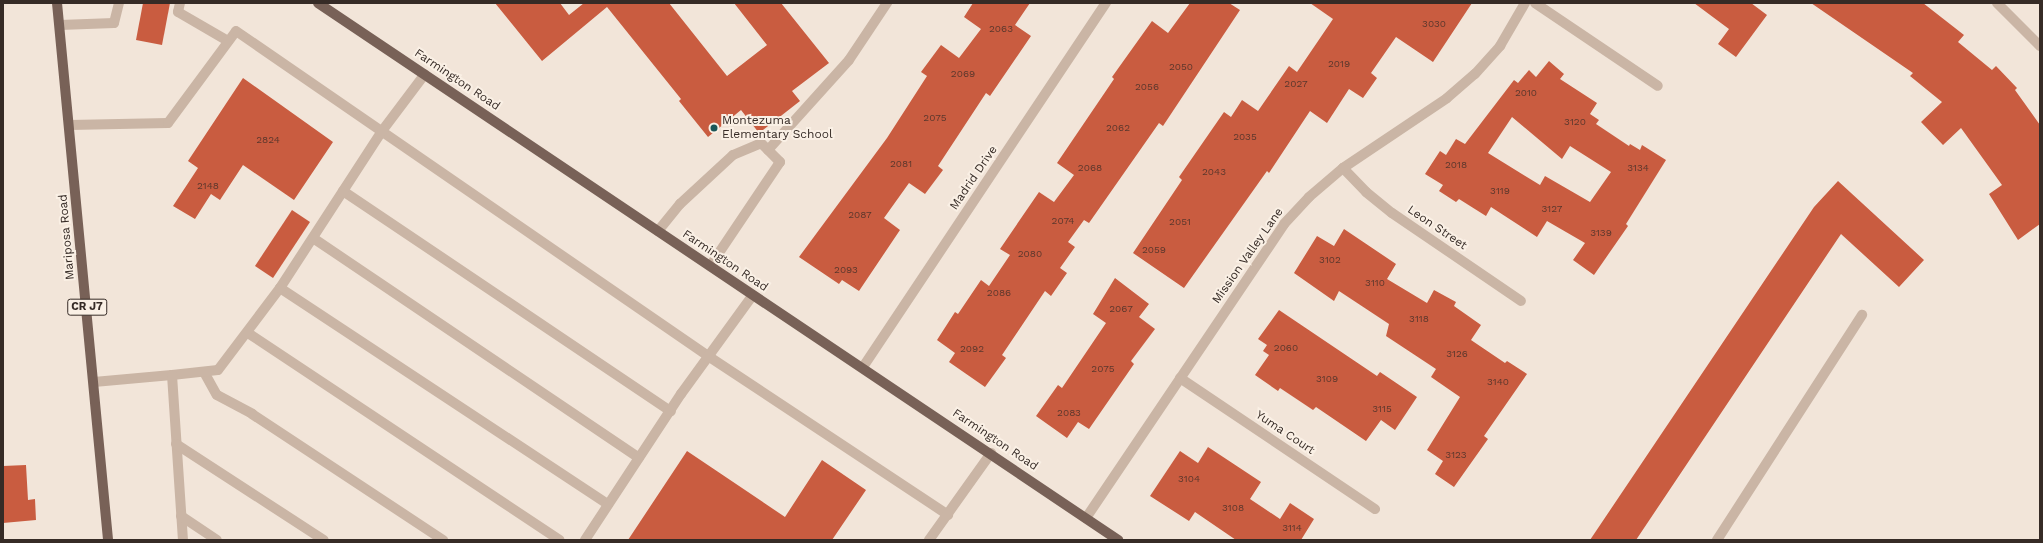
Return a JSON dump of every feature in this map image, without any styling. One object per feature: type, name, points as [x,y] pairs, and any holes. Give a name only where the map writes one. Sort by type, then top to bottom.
[{"type":"main road","name":"Mariposa Road","points":[[58,3],[108,540]]},
{"type":"main road","name":"Farmington Road","points":[[318,3],[753,295],[863,367],[1118,540]]},
{"type":"street","points":[[60,25],[114,23],[119,3]]},
{"type":"street","points":[[180,3],[178,12],[228,42]]},
{"type":"street","points":[[768,150],[849,60],[887,3]]},
{"type":"street","name":"Madrid Drive","points":[[863,367],[1106,3]]},
{"type":"street","name":"Mission Valley Lane","points":[[1086,518],[1284,224],[1309,197],[1343,168],[1447,98],[1475,74],[1500,46],[1525,3]]},
{"type":"street","points":[[1535,3],[1658,86]]},
{"type":"street","points":[[1997,3],[2040,46]]},
{"type":"street","points":[[70,125],[168,123],[236,31],[708,356],[948,515]]},
{"type":"street","points":[[94,382],[172,376],[218,370],[248,333],[280,288],[382,131],[425,74]]},
{"type":"street","points":[[658,231],[680,204],[733,155],[761,143],[780,162],[710,266]]},
{"type":"street","name":"Leon Street","points":[[1343,168],[1366,192],[1392,213],[1521,301]]},
{"type":"street","points":[[343,191],[671,410]]},
{"type":"street","points":[[313,238],[639,458]]},
{"type":"street","points":[[280,288],[608,504]]},
{"type":"street","points":[[585,540],[708,356],[753,295]]},
{"type":"street","points":[[1717,540],[1862,315]]},
{"type":"street","points":[[248,333],[559,540]]},
{"type":"street","points":[[204,372],[217,395],[252,414],[443,540]]},
{"type":"street","points":[[172,376],[183,540]]},
{"type":"street","name":"Yuma Court","points":[[1180,378],[1375,509]]},
{"type":"street","points":[[176,444],[324,540]]},
{"type":"street","points":[[929,540],[991,454]]},
{"type":"street","points":[[181,516],[217,540]]},
{"type":"building","points":[[143,3],[170,3],[162,45],[136,40]]},
{"type":"building","points":[[495,3],[560,3],[569,15],[584,3],[669,3],[727,76],[767,45],[734,3],[781,3],[829,63],[792,91],[800,101],[759,133],[741,110],[708,137],[679,101],[681,99],[607,7],[542,61]]},
{"type":"building","points":[[973,3],[1030,3],[1015,25],[1031,36],[990,96],[986,93],[938,166],[943,170],[925,194],[909,183],[884,218],[900,230],[859,291],[842,280],[839,284],[799,257],[887,138],[927,76],[921,72],[941,45],[959,58],[981,29],[964,17]]},
{"type":"building","points":[[1190,3],[1229,3],[1240,10],[1163,126],[1159,123],[1089,223],[1084,220],[1068,242],[1075,247],[1060,268],[1067,273],[1051,296],[1045,291],[1002,355],[1006,358],[985,387],[949,362],[955,353],[937,340],[955,312],[958,314],[981,280],[989,286],[1010,255],[1000,249],[1039,192],[1054,202],[1074,175],[1057,163],[1114,79],[1112,77],[1152,21],[1168,33]]},
{"type":"building","points":[[1310,3],[1472,3],[1433,62],[1396,37],[1371,73],[1377,78],[1363,98],[1349,89],[1327,123],[1310,111],[1269,173],[1267,171],[1184,288],[1133,253],[1182,180],[1179,177],[1224,112],[1231,117],[1242,100],[1258,111],[1289,66],[1297,72],[1333,19]]},
{"type":"building","points":[[1694,3],[1751,3],[1767,15],[1736,57],[1718,44],[1729,29]]},
{"type":"building","points":[[1811,3],[1923,3],[1964,35],[1958,42],[1992,70],[1996,66],[2017,88],[2015,90],[2040,125],[2040,224],[2018,240],[1989,194],[2002,185],[1961,128],[1943,145],[1921,122],[1942,102],[1910,76],[1913,73]]},
{"type":"building","points":[[1549,61],[1564,74],[1560,79],[1597,103],[1590,114],[1599,120],[1596,124],[1629,146],[1630,144],[1640,150],[1642,145],[1666,160],[1626,224],[1628,226],[1594,275],[1573,260],[1585,243],[1547,221],[1537,237],[1491,207],[1486,216],[1459,199],[1456,202],[1439,191],[1443,185],[1425,174],[1440,151],[1446,155],[1456,139],[1465,144],[1514,80],[1518,83],[1529,70],[1536,77]],"holes":[[[1512,117],[1562,159],[1570,146],[1611,172],[1590,202],[1545,176],[1540,185],[1488,153]]]},
{"type":"building","points":[[243,78],[333,142],[294,200],[243,165],[220,200],[211,194],[195,219],[173,206],[198,168],[188,161]]},
{"type":"building","points":[[1838,181],[1924,260],[1899,287],[1841,234],[1636,540],[1590,540],[1814,207]]},
{"type":"building","points":[[292,210],[310,222],[273,278],[255,266]]},
{"type":"building","points":[[1344,229],[1396,264],[1387,279],[1427,303],[1434,290],[1456,302],[1454,306],[1481,325],[1471,340],[1505,363],[1507,361],[1527,374],[1484,436],[1488,439],[1454,487],[1435,474],[1443,461],[1427,450],[1460,397],[1431,377],[1436,369],[1386,336],[1389,324],[1339,291],[1334,301],[1294,273],[1317,236],[1334,246]]},
{"type":"building","points":[[1115,278],[1149,304],[1139,317],[1155,329],[1131,361],[1134,364],[1089,429],[1078,422],[1067,438],[1036,416],[1058,385],[1062,388],[1106,323],[1093,314]]},
{"type":"building","points":[[1279,310],[1377,376],[1380,372],[1417,397],[1395,430],[1381,420],[1366,441],[1316,407],[1313,410],[1280,388],[1278,391],[1255,375],[1269,355],[1263,351],[1267,345],[1258,339]]},
{"type":"building","points":[[1208,447],[1261,482],[1250,499],[1280,519],[1290,503],[1314,519],[1301,540],[1236,540],[1195,512],[1189,521],[1150,496],[1180,451],[1198,463]]},
{"type":"building","points":[[687,451],[785,517],[822,460],[866,490],[832,540],[628,540]]},
{"type":"building","points":[[26,465],[28,500],[35,499],[36,520],[3,523],[3,466]]},
{"type":"place","name":"Montezuma Elementary School","points":[[714,128]]}]
